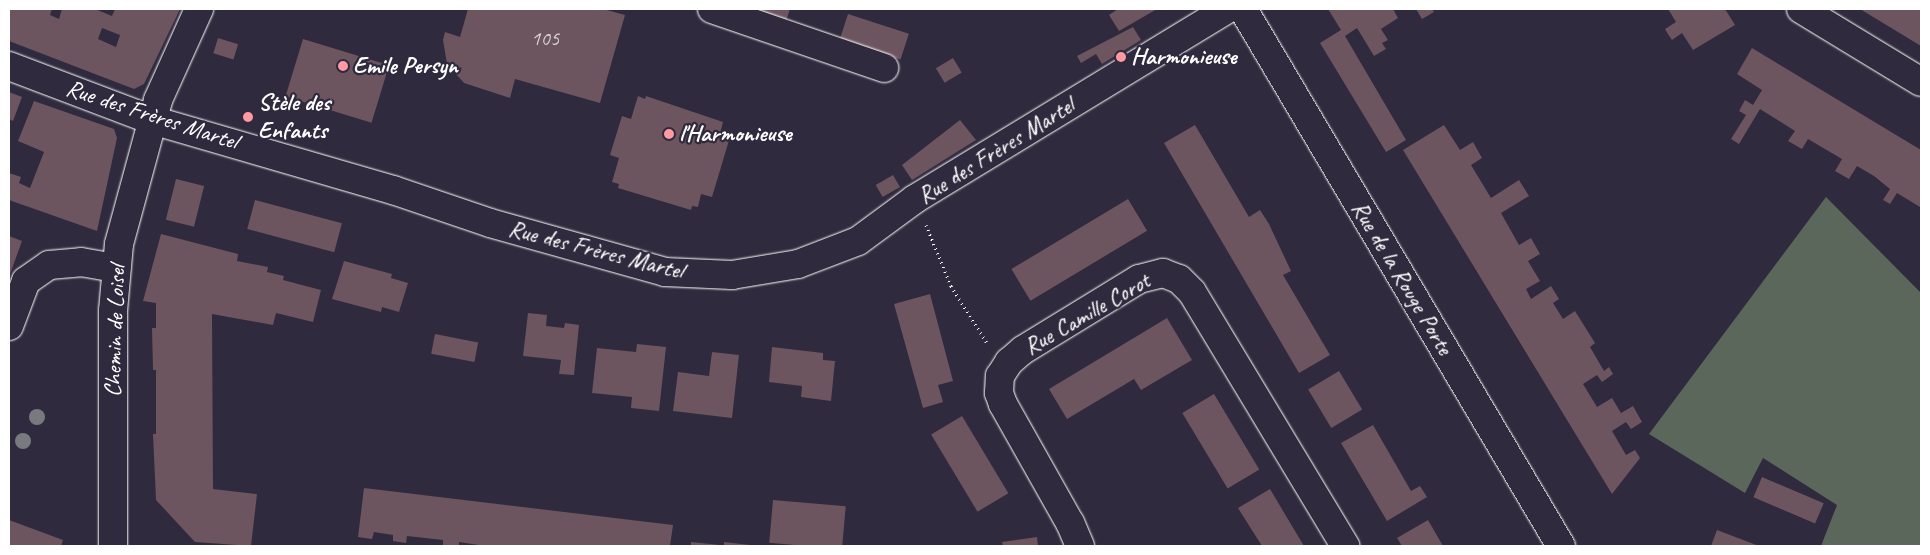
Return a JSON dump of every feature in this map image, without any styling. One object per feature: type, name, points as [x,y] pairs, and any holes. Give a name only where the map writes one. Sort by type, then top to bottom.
[{"type":"street","name":"Chemin de Loisel","points":[[113,546],[116,268],[152,120],[167,78],[199,9]]},
{"type":"street","points":[[712,9],[884,68]]},
{"type":"street","name":"Rue des Frères Martel","points":[[9,66],[152,120],[393,190],[490,223],[650,268],[689,275],[756,272],[823,256],[873,232],[915,199],[1227,9]]},
{"type":"street","name":"Rue de la Rouge Porte","points":[[1243,9],[1561,546]]},
{"type":"street","points":[[1801,9],[1921,82]]},
{"type":"street","points":[[9,326],[26,281],[49,265],[81,262],[116,268]]},
{"type":"street","name":"Rue Camille Corot","points":[[1080,546],[1070,523],[1003,404],[998,385],[1003,368],[1023,350],[1139,279],[1155,274],[1171,275],[1192,292],[1345,546]]},
{"type":"path","points":[[915,199],[951,286],[1003,368]]},
{"type":"green space","points":[[1826,197],[1921,293],[1921,546],[1821,546],[1837,505],[1763,458],[1745,493],[1649,434]]},
{"type":"building","points":[[9,9],[52,9],[50,15],[59,19],[62,9],[95,9],[112,16],[115,9],[180,9],[144,84],[134,89],[9,41]],"holes":[[[102,28],[120,35],[116,47],[98,39]]]},
{"type":"building","points":[[468,9],[603,9],[625,15],[600,103],[515,79],[510,98],[464,83],[447,64],[443,40],[445,32],[460,37]]},
{"type":"building","points":[[751,9],[790,9],[786,21]]},
{"type":"building","points":[[1118,9],[1157,9],[1119,31],[1109,15]]},
{"type":"building","points":[[1328,9],[1393,9],[1398,18],[1381,29],[1388,40],[1382,43],[1386,49],[1374,56],[1357,28],[1345,36],[1406,140],[1386,152],[1320,43],[1341,30]]},
{"type":"building","points":[[1416,9],[1432,9],[1434,12],[1422,19]]},
{"type":"building","points":[[1668,9],[1725,9],[1735,25],[1693,50],[1682,33],[1672,40],[1668,34],[1665,29],[1676,22]]},
{"type":"building","points":[[1860,9],[1921,9],[1921,46],[1893,29]]},
{"type":"building","points":[[848,14],[909,34],[901,59],[840,40]]},
{"type":"building","points":[[1133,27],[1141,40],[1102,64],[1096,54],[1081,63],[1077,56]]},
{"type":"building","points":[[218,38],[238,44],[233,59],[213,53]]},
{"type":"building","points":[[303,39],[389,65],[372,123],[285,96]]},
{"type":"building","points":[[1752,48],[1921,150],[1920,207],[1897,193],[1890,204],[1883,200],[1890,189],[1874,176],[1857,166],[1849,179],[1835,171],[1842,159],[1808,139],[1802,149],[1788,141],[1795,131],[1760,109],[1739,144],[1731,139],[1746,115],[1739,111],[1745,100],[1753,105],[1762,90],[1737,74]]},
{"type":"building","points":[[953,58],[962,73],[945,83],[936,68]]},
{"type":"building","points":[[9,92],[22,97],[13,121],[9,119]]},
{"type":"building","points":[[638,96],[645,99],[646,96],[723,122],[720,134],[730,137],[712,197],[701,194],[698,207],[692,206],[691,210],[618,188],[619,184],[612,182],[619,158],[610,155],[622,116],[631,119]]},
{"type":"building","points":[[34,101],[114,129],[117,138],[97,231],[9,200],[9,173],[21,177],[19,183],[30,188],[44,152],[18,141]]},
{"type":"building","points":[[960,120],[976,140],[912,180],[902,165]]},
{"type":"building","points":[[1195,125],[1249,217],[1260,210],[1269,224],[1291,271],[1283,275],[1330,355],[1299,373],[1164,143]]},
{"type":"building","points":[[1444,125],[1460,150],[1473,142],[1482,158],[1471,165],[1491,198],[1519,180],[1529,196],[1501,213],[1519,245],[1531,238],[1540,254],[1528,261],[1540,281],[1526,289],[1531,299],[1551,286],[1559,299],[1553,303],[1563,319],[1575,311],[1595,343],[1590,347],[1604,371],[1609,367],[1613,374],[1602,382],[1597,375],[1583,384],[1597,407],[1612,398],[1621,413],[1633,406],[1642,422],[1631,429],[1626,422],[1612,431],[1626,455],[1635,450],[1640,458],[1612,494],[1403,150]]},
{"type":"building","points":[[893,175],[900,187],[883,197],[876,185]]},
{"type":"building","points":[[176,179],[204,186],[194,227],[166,220]]},
{"type":"building","points":[[1128,199],[1147,231],[1030,301],[1011,269]]},
{"type":"building","points":[[255,200],[342,223],[334,252],[247,229]]},
{"type":"building","points":[[161,234],[238,254],[237,261],[268,267],[267,272],[284,276],[283,280],[321,290],[313,322],[276,313],[273,325],[212,314],[213,489],[257,494],[251,546],[195,542],[156,500],[153,434],[156,434],[156,370],[153,370],[152,328],[156,328],[156,303],[143,301]]},
{"type":"building","points":[[9,236],[22,241],[9,277]]},
{"type":"building","points":[[344,261],[392,274],[391,278],[408,283],[399,312],[382,307],[381,312],[332,299]]},
{"type":"building","points":[[930,294],[953,381],[938,385],[943,402],[923,408],[894,304]]},
{"type":"building","points":[[528,313],[547,315],[546,326],[564,328],[565,323],[579,325],[574,375],[559,374],[561,360],[523,356]]},
{"type":"building","points":[[1167,318],[1192,360],[1141,390],[1134,379],[1067,419],[1049,389]]},
{"type":"building","points":[[435,334],[478,342],[474,362],[431,354]]},
{"type":"building","points":[[637,344],[666,347],[659,411],[631,408],[632,397],[592,393],[597,348],[636,352]]},
{"type":"building","points":[[772,347],[823,353],[823,360],[835,361],[831,401],[801,397],[802,386],[769,382]]},
{"type":"building","points":[[712,352],[739,355],[732,418],[673,411],[678,372],[709,376]]},
{"type":"building","points":[[1339,371],[1362,410],[1331,428],[1308,390]]},
{"type":"building","points":[[1214,394],[1259,469],[1228,488],[1182,413]]},
{"type":"building","points":[[962,416],[1008,493],[977,512],[931,435]]},
{"type":"building","points":[[1373,425],[1411,491],[1420,486],[1427,497],[1387,521],[1341,443]]},
{"type":"building","points":[[1762,477],[1824,503],[1815,523],[1753,497]]},
{"type":"building","points":[[364,488],[673,525],[670,546],[485,546],[459,542],[459,546],[443,546],[443,540],[407,536],[406,543],[393,541],[393,535],[374,532],[372,539],[358,537]]},
{"type":"building","points":[[1270,489],[1304,546],[1262,546],[1238,508]]},
{"type":"building","points":[[773,500],[846,506],[842,546],[805,546],[769,543]]},
{"type":"building","points":[[9,520],[63,540],[61,546],[9,546]]},
{"type":"building","points":[[1428,520],[1443,546],[1402,546],[1397,538]]},
{"type":"building","points":[[1717,530],[1759,546],[1711,546]]},
{"type":"building","points":[[1037,537],[1038,546],[1003,546],[1002,542]]},
{"type":"building","points":[[691,542],[720,545],[720,546],[691,546]]},
{"type":"building","points":[[724,542],[750,545],[750,546],[724,546]]},
{"type":"place","name":"Harmonieuse","points":[[1121,57]]},
{"type":"place","name":"Emile Persyn","points":[[343,66]]},
{"type":"place","name":"Stèle des Enfants","points":[[248,117]]},
{"type":"place","name":"l'Harmonieuse","points":[[669,134]]}]
